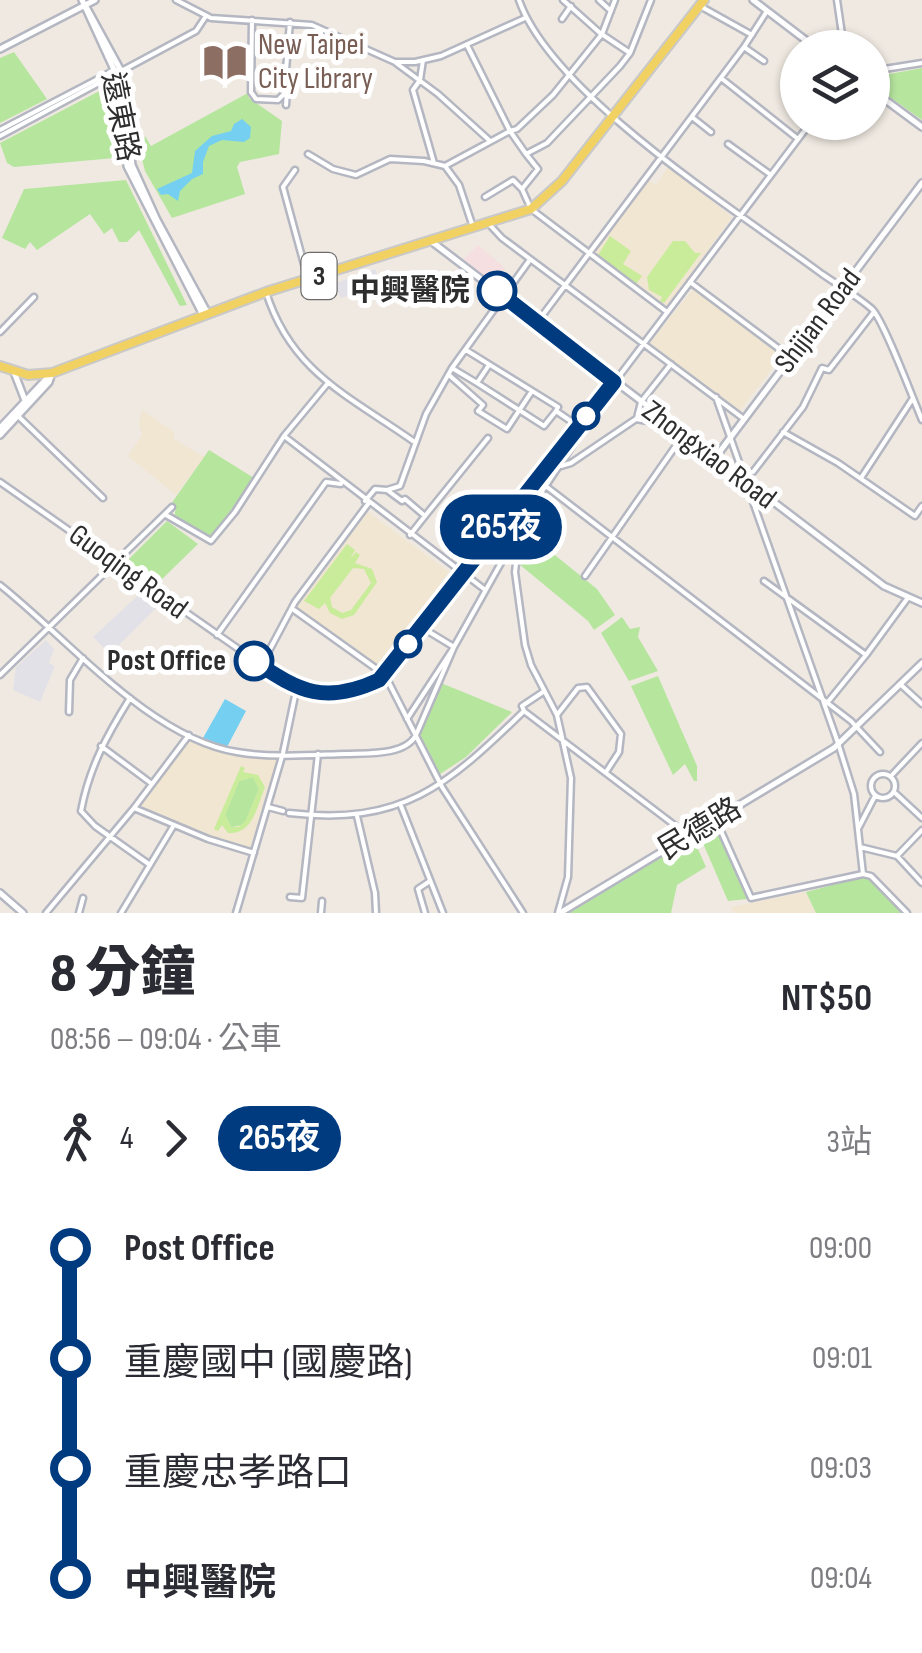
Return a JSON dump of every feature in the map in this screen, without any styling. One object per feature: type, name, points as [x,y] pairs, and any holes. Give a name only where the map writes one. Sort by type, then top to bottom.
[{"type":"main road","name":"3","points":[[0,366],[14,372],[52,373],[266,292],[531,209],[562,181],[702,3]]},
{"type":"street","points":[[0,48],[83,2],[94,0]]},
{"type":"street","points":[[176,0],[206,16],[290,22],[328,31],[395,62],[489,140]]},
{"type":"street","points":[[520,0],[526,18],[568,76],[591,98],[874,311],[922,420]]},
{"type":"street","points":[[563,0],[630,54]]},
{"type":"street","points":[[599,0],[611,10]]},
{"type":"street","points":[[308,154],[333,169],[356,175],[390,159],[445,166],[516,129],[553,96],[602,34],[615,0]]},
{"type":"street","points":[[526,154],[547,144],[630,54],[651,0]]},
{"type":"street","points":[[753,0],[792,30]]},
{"type":"street","points":[[837,0],[841,30]]},
{"type":"street","name":"遠東路","points":[[83,2],[117,71],[127,166],[206,315]]},
{"type":"street","points":[[702,3],[752,36]]},
{"type":"street","points":[[562,20],[571,6]]},
{"type":"street","points":[[538,321],[692,118],[767,11]]},
{"type":"street","points":[[0,133],[196,31],[206,16]]},
{"type":"street","points":[[395,62],[423,60],[526,18]]},
{"type":"street","points":[[252,20],[251,92],[256,99],[278,100],[284,94],[290,22]]},
{"type":"street","points":[[286,105],[290,43]]},
{"type":"street","points":[[467,45],[510,131],[538,169],[522,189]]},
{"type":"street","points":[[744,47],[764,61]]},
{"type":"street","points":[[423,60],[420,80],[413,90],[434,164]]},
{"type":"street","points":[[890,69],[922,63]]},
{"type":"street","points":[[721,78],[780,125]]},
{"type":"street","points":[[890,103],[922,127]]},
{"type":"street","points":[[692,118],[711,132]]},
{"type":"street","points":[[384,674],[614,382],[797,140]]},
{"type":"street","points":[[728,144],[771,175]]},
{"type":"street","points":[[445,166],[458,185],[474,227]]},
{"type":"street","points":[[295,170],[283,186],[308,279]]},
{"type":"street","points":[[485,197],[513,180],[531,209],[668,312]]},
{"type":"street","name":"Shijian Road","points":[[715,458],[922,183]]},
{"type":"street","points":[[488,223],[530,259],[744,419]]},
{"type":"street","name":"Zhongxiao Road","points":[[431,240],[457,264],[538,321],[746,484],[896,592],[922,604]]},
{"type":"street","points":[[261,666],[295,602],[375,489],[400,486],[426,414],[452,368],[530,259]]},
{"type":"street","points":[[690,282],[791,358]]},
{"type":"street","points":[[266,292],[274,318],[315,374],[416,442]]},
{"type":"street","points":[[0,332],[34,297]]},
{"type":"street","points":[[742,472],[753,472],[803,407],[822,368],[829,370],[874,311]]},
{"type":"street","points":[[452,368],[544,426],[558,407],[466,350]]},
{"type":"street","points":[[477,383],[489,364]]},
{"type":"street","points":[[561,466],[572,463],[636,419],[641,402],[672,364]]},
{"type":"street","points":[[14,372],[26,400],[21,413]]},
{"type":"street","points":[[0,428],[52,373]]},
{"type":"street","points":[[0,435],[50,382],[52,373]]},
{"type":"street","points":[[448,375],[483,404],[478,411],[506,429],[532,391]]},
{"type":"street","points":[[0,585],[130,698],[189,735],[237,752],[318,754],[396,750],[411,744],[484,589],[544,487],[614,382]]},
{"type":"street","points":[[166,515],[210,541],[235,512],[284,436],[328,383]]},
{"type":"street","points":[[716,397],[784,596],[825,701],[854,794],[864,874]]},
{"type":"street","points":[[860,479],[912,398]]},
{"type":"street","points":[[556,410],[578,426]]},
{"type":"street","points":[[21,413],[103,498]]},
{"type":"street","points":[[636,419],[672,425]]},
{"type":"street","points":[[784,432],[914,516],[922,506]]},
{"type":"street","points":[[585,576],[684,434]]},
{"type":"street","points":[[284,436],[484,589]]},
{"type":"street","points":[[410,535],[488,438]]},
{"type":"street","points":[[544,487],[557,454]]},
{"type":"street","points":[[217,635],[332,474]]},
{"type":"street","name":"Guoqing Road","points":[[0,482],[297,689],[348,692],[384,674]]},
{"type":"street","points":[[326,482],[346,484]]},
{"type":"street","points":[[531,489],[544,487],[614,539],[825,701],[880,752]]},
{"type":"street","points":[[388,490],[424,516]]},
{"type":"street","points":[[0,675],[172,508]]},
{"type":"street","points":[[520,530],[516,582],[527,654],[557,715],[571,778],[568,876],[559,913]]},
{"type":"street","points":[[505,554],[517,560]]},
{"type":"street","points":[[764,582],[866,655]]},
{"type":"street","points":[[825,701],[866,655],[908,598]]},
{"type":"street","points":[[294,610],[384,674],[440,784],[523,913]]},
{"type":"street","points":[[420,627],[454,647]]},
{"type":"street","points":[[408,719],[454,647]]},
{"type":"street","points":[[69,712],[70,680],[82,658]]},
{"type":"street","name":"民德路","points":[[559,913],[838,744],[922,663]]},
{"type":"street","points":[[900,684],[922,704]]},
{"type":"street","points":[[557,715],[582,685],[587,687],[622,740],[606,772]]},
{"type":"street","points":[[236,913],[283,753],[297,689]]},
{"type":"street","points":[[544,691],[522,706],[524,711],[686,837]]},
{"type":"street","points":[[130,698],[101,746],[81,810],[109,837],[150,864]]},
{"type":"street","points":[[268,807],[310,815],[358,816],[400,804],[440,784],[472,760],[524,711]]},
{"type":"street","points":[[46,913],[189,735]]},
{"type":"street","points":[[890,776],[922,743]]},
{"type":"street","points":[[101,746],[152,784]]},
{"type":"street","points":[[290,897],[302,898],[318,754]]},
{"type":"street","points":[[875,796],[872,780],[882,773],[895,782],[894,792]]},
{"type":"street","points":[[875,796],[884,798],[894,792]]},
{"type":"street","points":[[894,792],[922,818]]},
{"type":"street","points":[[858,830],[875,796]]},
{"type":"street","points":[[400,804],[443,913]]},
{"type":"street","points":[[134,808],[254,853]]},
{"type":"street","points":[[358,816],[376,913]]},
{"type":"street","points":[[716,820],[751,898],[864,874],[871,876],[907,913]]},
{"type":"street","points":[[121,913],[174,824]]},
{"type":"street","points":[[897,856],[922,830]]},
{"type":"street","points":[[860,847],[897,856],[922,883]]},
{"type":"street","points":[[424,913],[418,889],[430,881]]},
{"type":"street","points":[[0,894],[23,913]]},
{"type":"street","points":[[79,913],[83,898]]},
{"type":"street","points":[[321,913],[322,901]]},
{"type":"shaded area","points":[[668,167],[732,217],[666,308],[592,254],[647,179],[656,185]]},
{"type":"shaded area","points":[[478,245],[505,268],[492,284],[461,262]]},
{"type":"shaded area","points":[[375,269],[382,285],[341,298],[333,284]]},
{"type":"shaded area","points":[[694,288],[782,355],[739,412],[650,343]]},
{"type":"shaded area","points":[[142,410],[174,432],[174,439],[204,457],[176,495],[128,456],[142,435]]},
{"type":"shaded area","points":[[368,512],[449,572],[379,666],[296,608]]},
{"type":"shaded area","points":[[145,589],[162,602],[110,654],[93,637]]},
{"type":"shaded area","points":[[46,640],[54,649],[49,663],[55,666],[40,702],[13,690],[16,667]]},
{"type":"shaded area","points":[[189,740],[240,757],[277,758],[250,848],[140,806]]},
{"type":"shaded area","points":[[806,892],[816,913],[734,913],[731,907]]},
{"type":"green space","points":[[14,52],[47,99],[0,123],[0,58]]},
{"type":"green space","points":[[922,68],[922,120],[890,97],[890,74]]},
{"type":"green space","points":[[109,86],[115,158],[14,167],[7,163],[0,143]]},
{"type":"green space","points":[[248,93],[249,98],[282,121],[279,154],[240,162],[237,167],[245,194],[172,218],[145,171],[140,151],[145,136],[151,146]]},
{"type":"green space","points":[[126,180],[187,305],[180,306],[139,230],[127,242],[119,242],[112,228],[104,234],[90,214],[37,250],[30,242],[25,249],[2,238],[24,189]]},
{"type":"green space","points":[[610,236],[631,251],[623,264],[642,276],[636,284],[598,255]]},
{"type":"green space","points":[[673,241],[685,241],[695,253],[701,253],[664,303],[660,301],[662,297],[649,290],[647,277]]},
{"type":"green space","points":[[209,450],[254,478],[210,539],[203,541],[173,521],[176,508],[171,504]]},
{"type":"green space","points":[[167,521],[198,544],[156,585],[126,562]]},
{"type":"green space","points":[[525,531],[597,589],[615,615],[594,630],[519,564]]},
{"type":"green space","points":[[347,544],[355,550],[350,559],[356,552],[360,555],[355,563],[372,569],[377,582],[354,615],[342,619],[330,613],[325,603],[319,609],[304,601]],"holes":[[[353,568],[364,569],[371,583],[351,610],[342,613],[332,607],[330,598]]]},
{"type":"green space","points":[[622,617],[630,629],[640,627],[638,637],[658,671],[629,681],[601,633]]},
{"type":"green space","points":[[658,676],[697,766],[697,781],[685,764],[673,775],[631,686]]},
{"type":"green space","points":[[441,683],[512,712],[466,757],[440,774],[419,733]]},
{"type":"green space","points":[[241,766],[245,768],[243,772],[258,775],[265,787],[249,824],[236,832],[228,833],[222,825],[218,831],[214,829]],"holes":[[[253,777],[259,789],[246,820],[239,827],[231,827],[225,815],[239,781]]]},
{"type":"green space","points":[[253,777],[259,789],[244,825],[231,827],[225,815],[239,781]]},
{"type":"green space","points":[[715,826],[747,899],[728,901],[699,834]]},
{"type":"green space","points":[[693,838],[706,867],[677,885],[671,913],[569,913]]},
{"type":"green space","points":[[867,876],[904,913],[816,913],[806,892]]},
{"type":"water","points":[[242,119],[251,127],[250,138],[244,142],[222,140],[209,146],[203,174],[180,191],[178,201],[168,194],[161,195],[157,189],[192,173],[195,151],[212,136],[231,131]]},
{"type":"water","points":[[225,699],[246,711],[227,747],[203,738]]},
{"type":"bus line","name":"265夜","points":[[254,661],[297,689],[348,692],[379,680],[614,382],[497,291]]},
{"type":"place","name":"New Taipei City Library","points":[[225,62]]},
{"type":"place","name":"中興醫院","points":[[497,291]]},
{"type":"place","name":"Post Office","points":[[254,661]]}]
